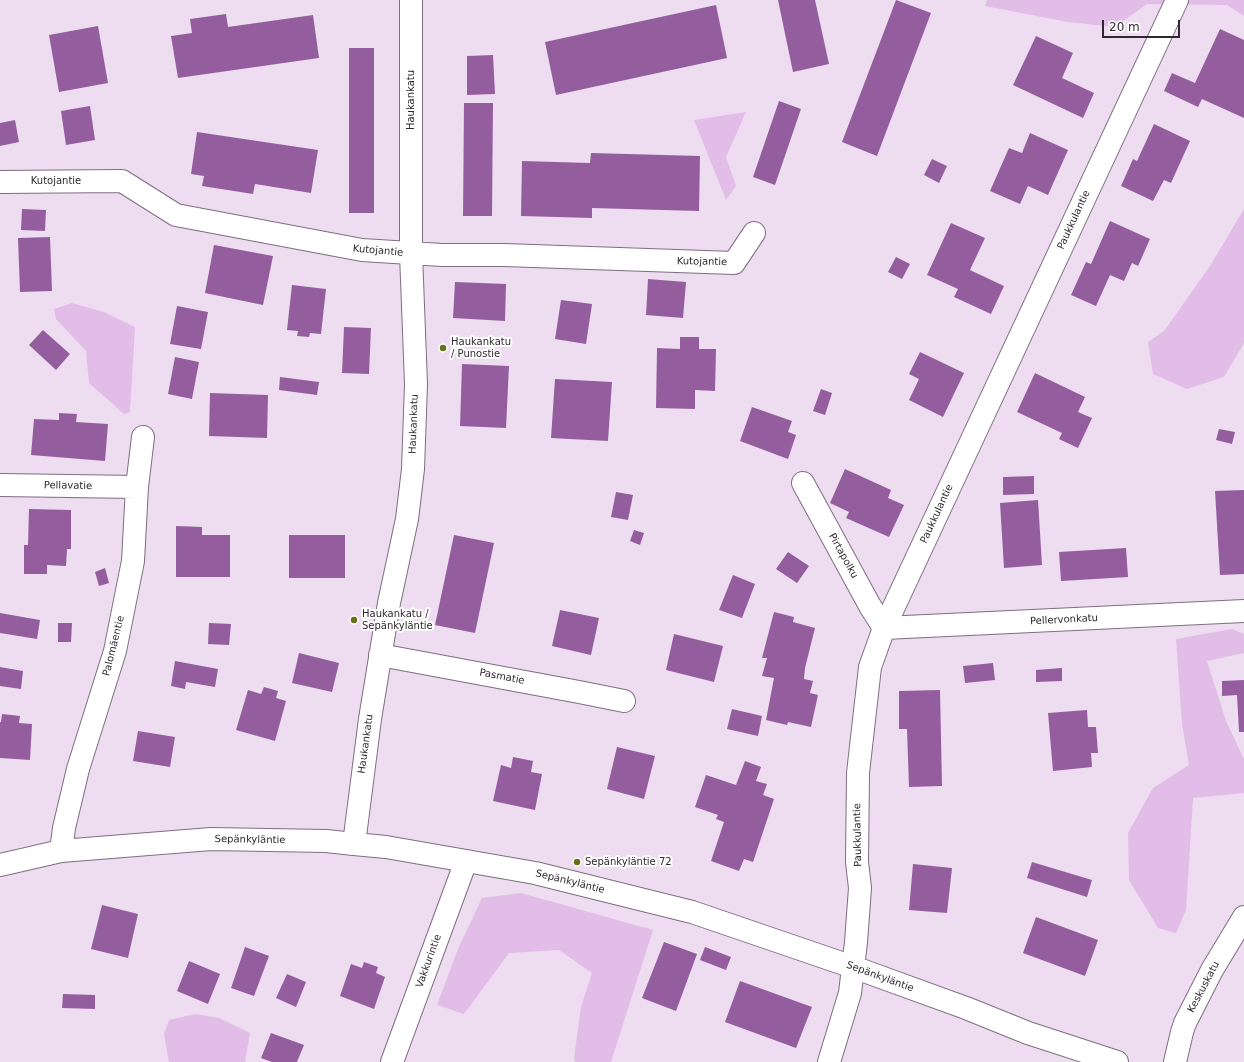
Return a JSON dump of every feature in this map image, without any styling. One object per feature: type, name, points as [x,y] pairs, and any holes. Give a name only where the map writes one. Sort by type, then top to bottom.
[{"type":"street","name":"Haukankatu","points":[[354,844],[380,655],[389,603],[407,519],[413,469],[416,384],[411,254],[411,0]]},
{"type":"street","name":"Paukkulantie","points":[[830,1062],[850,992],[856,942],[860,888],[858,862],[858,773],[870,667],[884,628],[1177,0]]},
{"type":"street","name":"Kutojantie","points":[[0,182],[122,181],[176,215],[329,245],[362,250],[411,254],[504,255],[734,263],[754,233]]},
{"type":"street","name":"Palomäentie","points":[[61,851],[64,828],[78,769],[115,651],[132,561],[136,487],[143,437]]},
{"type":"street","name":"Pirtapolku","points":[[803,483],[870,606],[884,628]]},
{"type":"street","name":"Pellavatie","points":[[0,485],[136,487]]},
{"type":"street","name":"Pellervonkatu","points":[[884,628],[1244,611]]},
{"type":"street","name":"Pasmatie","points":[[380,655],[624,701]]},
{"type":"street","name":"Sepänkyläntie","points":[[0,865],[61,851],[212,839],[326,841],[386,847],[535,873],[692,912],[853,967],[966,1008],[1028,1033],[1117,1062]]},
{"type":"street","name":"Vakkurintie","points":[[392,1062],[466,861]]},
{"type":"street","name":"Keskuskatu","points":[[1175,1062],[1182,1032],[1186,1023],[1212,970],[1244,917]]},
{"type":"shaded area","points":[[987,0],[1244,0],[1244,16],[1227,5],[1147,4],[1115,27],[1068,22],[985,6]]},
{"type":"shaded area","points":[[746,112],[726,157],[736,186],[726,200],[694,120]]},
{"type":"shaded area","points":[[1244,209],[1244,343],[1224,377],[1187,389],[1153,374],[1148,342],[1164,331],[1210,266]]},
{"type":"shaded area","points":[[72,303],[104,312],[135,327],[130,412],[124,414],[89,383],[86,351],[56,319],[54,309]]},
{"type":"shaded area","points":[[1232,629],[1244,634],[1244,653],[1207,661],[1226,721],[1244,759],[1244,793],[1193,798],[1186,910],[1176,933],[1158,928],[1129,880],[1128,833],[1153,788],[1189,765],[1182,724],[1176,639]]},
{"type":"shaded area","points":[[521,893],[653,930],[611,1062],[575,1062],[574,1058],[581,1007],[592,973],[559,950],[509,953],[464,1014],[437,1005],[458,949],[482,898]]},
{"type":"shaded area","points":[[195,1014],[219,1018],[250,1033],[245,1062],[169,1062],[164,1034],[169,1020]]},
{"type":"building","points":[[778,0],[815,0],[829,64],[793,72]]},
{"type":"building","points":[[896,0],[931,13],[877,156],[842,142]]},
{"type":"building","points":[[716,5],[727,58],[556,95],[545,42]]},
{"type":"building","points":[[226,14],[228,27],[313,15],[319,58],[178,78],[171,36],[192,33],[190,19]]},
{"type":"building","points":[[98,26],[108,83],[59,92],[49,35]]},
{"type":"building","points":[[1220,29],[1244,40],[1244,118],[1202,99],[1198,107],[1164,91],[1172,73],[1195,83]]},
{"type":"building","points":[[1036,36],[1073,53],[1062,78],[1094,93],[1083,118],[1013,85]]},
{"type":"building","points":[[349,48],[374,48],[374,213],[349,213]]},
{"type":"building","points":[[493,55],[495,94],[467,95],[467,56]]},
{"type":"building","points":[[779,101],[801,109],[775,185],[753,177]]},
{"type":"building","points":[[464,103],[493,103],[492,216],[463,216]]},
{"type":"building","points":[[90,106],[95,140],[66,145],[61,111]]},
{"type":"building","points":[[15,120],[19,142],[0,146],[0,123]]},
{"type":"building","points":[[1154,124],[1190,141],[1171,183],[1164,180],[1153,201],[1121,186],[1133,159],[1137,161]]},
{"type":"building","points":[[197,132],[318,150],[311,193],[255,184],[253,194],[202,186],[204,176],[191,174]]},
{"type":"building","points":[[1030,133],[1068,150],[1048,195],[1028,186],[1020,204],[990,191],[1009,148],[1022,153]]},
{"type":"building","points":[[591,153],[700,156],[699,211],[592,208],[592,218],[521,216],[522,161],[590,163]]},
{"type":"building","points":[[932,159],[947,166],[939,183],[924,175]]},
{"type":"building","points":[[22,209],[46,210],[45,231],[21,230]]},
{"type":"building","points":[[1110,221],[1150,239],[1138,266],[1132,263],[1124,281],[1110,275],[1096,306],[1071,295],[1086,262],[1091,264]]},
{"type":"building","points":[[951,223],[985,238],[970,270],[1004,286],[991,314],[954,297],[958,289],[927,275]]},
{"type":"building","points":[[50,237],[52,291],[20,292],[18,238]]},
{"type":"building","points":[[214,245],[273,256],[263,305],[205,293]]},
{"type":"building","points":[[896,257],[910,264],[902,279],[888,272]]},
{"type":"building","points":[[648,279],[686,282],[683,318],[646,315]]},
{"type":"building","points":[[455,282],[506,284],[505,321],[453,318]]},
{"type":"building","points":[[292,285],[326,289],[321,334],[310,333],[309,337],[297,336],[298,331],[287,330]]},
{"type":"building","points":[[561,300],[592,304],[586,344],[555,339]]},
{"type":"building","points":[[177,306],[208,312],[201,349],[170,344]]},
{"type":"building","points":[[344,327],[371,328],[369,374],[342,373]]},
{"type":"building","points":[[43,330],[70,354],[56,370],[29,345]]},
{"type":"building","points":[[680,337],[699,337],[699,349],[716,349],[715,391],[695,390],[695,409],[656,408],[657,348],[680,349]]},
{"type":"building","points":[[920,352],[964,373],[943,417],[909,400],[919,379],[909,374]]},
{"type":"building","points":[[175,357],[199,362],[192,399],[168,394]]},
{"type":"building","points":[[462,364],[509,366],[506,428],[460,426]]},
{"type":"building","points":[[1035,373],[1085,397],[1078,412],[1092,418],[1078,448],[1059,439],[1062,433],[1017,412]]},
{"type":"building","points":[[280,377],[319,382],[317,395],[279,390]]},
{"type":"building","points":[[555,379],[612,382],[608,441],[551,438]]},
{"type":"building","points":[[821,389],[832,393],[825,415],[813,411]]},
{"type":"building","points":[[210,393],[268,395],[267,438],[209,436]]},
{"type":"building","points":[[752,407],[792,421],[788,432],[796,435],[788,459],[740,441]]},
{"type":"building","points":[[59,413],[77,414],[76,422],[108,424],[105,461],[31,455],[34,419],[59,420]]},
{"type":"building","points":[[1219,429],[1235,432],[1232,444],[1216,440]]},
{"type":"building","points":[[845,469],[891,490],[888,498],[904,505],[889,537],[846,518],[849,512],[830,503]]},
{"type":"building","points":[[1034,476],[1034,494],[1003,495],[1003,477]]},
{"type":"building","points":[[1244,490],[1244,574],[1220,575],[1215,491]]},
{"type":"building","points":[[616,492],[633,495],[628,520],[611,517]]},
{"type":"building","points":[[1038,500],[1042,565],[1004,568],[1000,503]]},
{"type":"building","points":[[29,509],[71,510],[71,549],[67,549],[66,566],[47,565],[47,574],[24,574],[24,545],[28,545]]},
{"type":"building","points":[[176,526],[202,527],[202,535],[230,535],[230,577],[176,577]]},
{"type":"building","points":[[634,530],[644,533],[640,545],[630,541]]},
{"type":"building","points":[[289,535],[345,535],[345,578],[289,578]]},
{"type":"building","points":[[454,535],[494,543],[475,633],[435,625]]},
{"type":"building","points":[[1126,548],[1128,577],[1061,581],[1059,552]]},
{"type":"building","points":[[788,552],[809,566],[797,583],[776,569]]},
{"type":"building","points":[[105,568],[109,583],[99,586],[95,572]]},
{"type":"building","points":[[733,575],[755,584],[742,618],[719,610]]},
{"type":"building","points":[[560,610],[599,618],[591,655],[552,646]]},
{"type":"building","points":[[774,612],[794,617],[793,622],[815,628],[805,668],[804,679],[813,681],[810,693],[818,695],[811,727],[788,722],[787,725],[766,720],[774,678],[762,676],[767,658],[762,658]]},
{"type":"building","points":[[0,613],[40,620],[37,639],[0,633]]},
{"type":"building","points":[[58,623],[72,623],[71,642],[58,642]]},
{"type":"building","points":[[209,623],[231,624],[229,645],[208,644]]},
{"type":"building","points":[[674,634],[723,646],[714,682],[666,670]]},
{"type":"building","points":[[299,653],[339,663],[332,692],[292,683]]},
{"type":"building","points":[[175,661],[218,669],[215,687],[186,682],[185,689],[171,686]]},
{"type":"building","points":[[993,663],[995,680],[965,683],[963,666]]},
{"type":"building","points":[[0,667],[23,671],[21,689],[0,686]]},
{"type":"building","points":[[1062,668],[1062,681],[1036,682],[1036,670]]},
{"type":"building","points":[[1244,680],[1244,732],[1239,732],[1237,695],[1222,696],[1222,681]]},
{"type":"building","points":[[264,687],[278,691],[276,698],[286,701],[275,741],[236,730],[248,690],[261,694]]},
{"type":"building","points":[[940,690],[942,786],[909,787],[907,729],[899,729],[899,691]]},
{"type":"building","points":[[732,709],[762,716],[758,736],[727,729]]},
{"type":"building","points":[[1087,710],[1088,727],[1096,727],[1098,753],[1091,753],[1092,767],[1053,771],[1048,713]]},
{"type":"building","points":[[2,714],[20,716],[19,723],[32,724],[30,760],[0,758],[0,722]]},
{"type":"building","points":[[138,731],[175,737],[170,767],[133,761]]},
{"type":"building","points":[[617,747],[655,756],[644,799],[607,789]]},
{"type":"building","points":[[513,757],[533,761],[531,772],[542,774],[535,810],[493,801],[501,765],[511,768]]},
{"type":"building","points":[[745,761],[761,767],[756,781],[767,784],[763,795],[774,799],[753,862],[744,859],[739,871],[711,861],[724,822],[716,819],[718,815],[695,807],[706,775],[736,785]]},
{"type":"building","points":[[1032,862],[1092,880],[1087,897],[1027,878]]},
{"type":"building","points":[[913,864],[952,868],[947,913],[909,910]]},
{"type":"building","points":[[102,905],[138,914],[128,958],[91,949]]},
{"type":"building","points":[[1036,917],[1098,940],[1085,976],[1023,953]]},
{"type":"building","points":[[664,942],[697,954],[676,1011],[642,998]]},
{"type":"building","points":[[245,947],[269,956],[254,996],[231,988]]},
{"type":"building","points":[[705,947],[731,957],[726,970],[700,960]]},
{"type":"building","points":[[189,961],[220,974],[208,1004],[177,991]]},
{"type":"building","points":[[364,962],[378,967],[376,973],[385,977],[374,1009],[340,996],[351,964],[362,968]]},
{"type":"building","points":[[287,974],[306,982],[296,1007],[276,998]]},
{"type":"building","points":[[740,981],[812,1007],[796,1048],[725,1022]]},
{"type":"building","points":[[63,994],[95,995],[95,1009],[62,1008]]},
{"type":"building","points":[[271,1033],[304,1045],[297,1062],[272,1062],[261,1058]]},
{"type":"place","name":"Haukankatu / Punostie","points":[[443,348]]},
{"type":"place","name":"Haukankatu / Sepänkyläntie","points":[[354,620]]},
{"type":"place","name":"Sepänkyläntie 72","points":[[577,862]]}]
